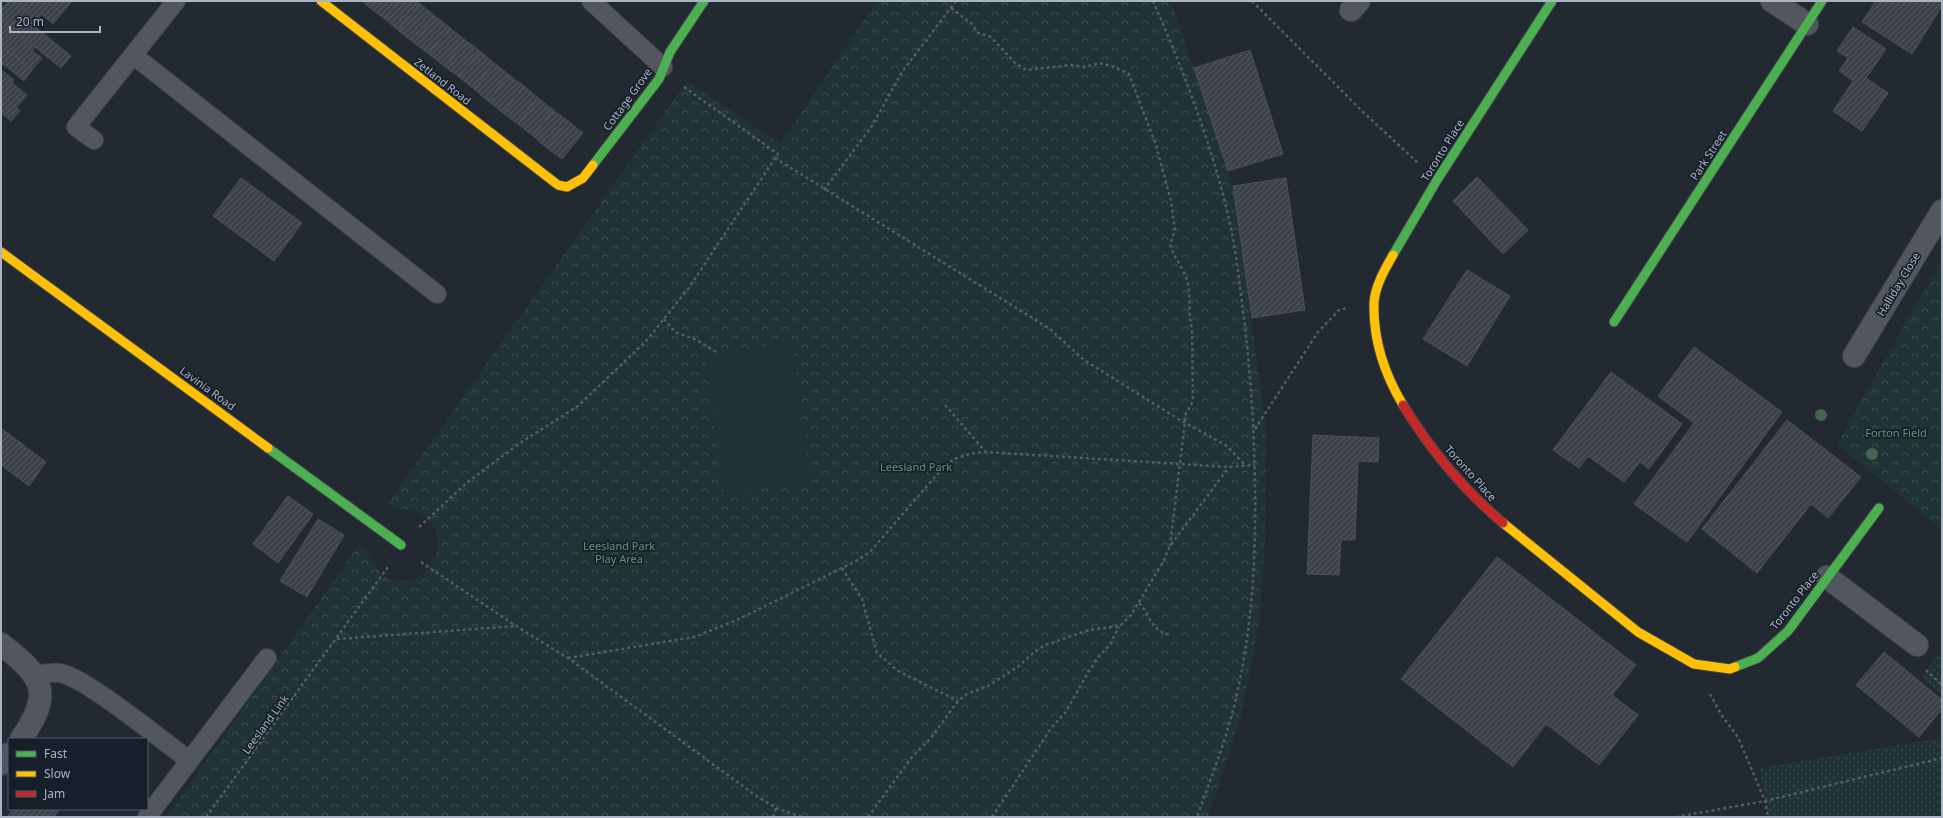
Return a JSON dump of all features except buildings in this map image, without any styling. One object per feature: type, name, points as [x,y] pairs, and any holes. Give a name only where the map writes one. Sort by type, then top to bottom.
[{"type":"street","name":"Zetland Road","points":[[321,1],[550,180]]},
{"type":"street","name":"Cottage Grove","points":[[550,180],[558,185],[567,187],[583,178],[646,96],[663,69],[680,36],[704,1]]},
{"type":"street","name":"Toronto Place","points":[[1552,1],[1437,180],[1382,274],[1374,302],[1376,336],[1390,383],[1421,434],[1478,502],[1558,569],[1638,632],[1694,664],[1730,668],[1758,658],[1788,631],[1879,508]]},
{"type":"street","points":[[1772,1],[1807,24]]},
{"type":"street","name":"Park Street","points":[[1614,322],[1822,1]]},
{"type":"street","name":"Halliday Close","points":[[1854,356],[1942,211]]},
{"type":"street","name":"Lavinia Road","points":[[1,252],[401,545]]},
{"type":"street","points":[[1827,577],[1917,645]]},
{"type":"street","points":[[1,644],[35,674],[40,687],[40,701],[37,714],[22,738]]},
{"type":"street","points":[[1,764],[8,755]]},
{"type":"lane","points":[[94,140],[76,127],[176,1]]},
{"type":"lane","points":[[591,1],[663,69]]},
{"type":"lane","points":[[133,55],[437,294]]},
{"type":"lane","points":[[147,817],[267,658]]},
{"type":"lane","points":[[35,674],[60,673],[72,677],[101,695],[189,760]]},
{"type":"path","points":[[824,190],[872,126],[902,72],[956,1]]},
{"type":"path","points":[[1153,1],[1176,52],[1194,103],[1216,171],[1231,229],[1251,372],[1255,429],[1254,566],[1247,640],[1234,709],[1197,817]]},
{"type":"path","points":[[1252,1],[1361,110],[1437,180]]},
{"type":"path","points":[[951,8],[970,23],[978,33],[991,37],[1015,63],[1026,70],[1072,65],[1085,67],[1099,63],[1112,66],[1129,74],[1156,145],[1171,201],[1175,231],[1170,244],[1188,281],[1190,306],[1188,317],[1192,328],[1194,401],[1186,413],[1181,465],[1170,546]]},
{"type":"path","points":[[663,69],[778,154],[688,289],[647,340],[578,406],[520,443],[470,481],[430,516],[401,545],[432,570],[516,626],[568,658],[755,795],[776,808],[802,817]]},
{"type":"path","points":[[775,158],[824,190],[1050,329],[1084,360],[1186,423],[1227,446],[1246,466]]},
{"type":"path","points":[[1255,429],[1318,332],[1339,310],[1374,302]]},
{"type":"path","points":[[664,319],[675,332],[697,340],[716,352]]},
{"type":"path","points":[[944,405],[985,452]]},
{"type":"path","points":[[568,658],[694,636],[737,620],[842,568],[870,552],[946,464],[957,457],[969,453],[985,452],[1181,465],[1229,467],[1255,465]]},
{"type":"path","points":[[992,817],[1052,727],[1065,713],[1100,655],[1109,646],[1120,626],[1131,615],[1139,603],[1163,562],[1170,546],[1229,467]]},
{"type":"path","points":[[842,568],[862,599],[877,653],[898,671],[958,701]]},
{"type":"path","name":"Leesland Link","points":[[206,817],[382,577]]},
{"type":"path","points":[[1139,603],[1147,611],[1150,622],[1159,632],[1171,635]]},
{"type":"path","points":[[337,640],[516,626]]},
{"type":"path","points":[[868,817],[912,757],[930,740],[958,701],[967,694],[988,686],[1019,666],[1045,645],[1089,630],[1120,626]]},
{"type":"path","points":[[1694,664],[1722,716],[1738,737],[1765,801],[1768,817]]},
{"type":"path","points":[[1676,817],[1765,801],[1942,758]]},
{"type":"path","points":[[773,817],[776,808]]},
{"type":"green space","name":"Leesland Park","points":[[877,1],[1170,1],[1233,186],[1266,429],[1265,541],[1259,625],[1241,716],[1208,817],[167,817],[359,544],[378,571],[388,578],[401,581],[413,580],[423,574],[431,566],[436,555],[438,543],[436,531],[429,520],[420,513],[399,508],[388,503],[687,81],[780,144]]},
{"type":"green space","name":"Forton Field","points":[[1942,259],[1942,530],[1837,444]]},
{"type":"green space","points":[[792,342],[811,483],[724,494],[705,354]]},
{"type":"green space","points":[[1942,650],[1942,695],[1921,677]]},
{"type":"green space","points":[[1942,738],[1942,817],[1768,817],[1760,768]]},
{"type":"traffic: fast","points":[[593,165],[659,79],[670,52],[704,1]]},
{"type":"traffic: fast","points":[[1393,255],[1437,180],[1552,1]]},
{"type":"traffic: fast","points":[[1614,322],[1822,1]]},
{"type":"traffic: fast","points":[[268,448],[401,545]]},
{"type":"traffic: fast","points":[[1735,667],[1758,658],[1788,631],[1879,508]]},
{"type":"traffic: slow","points":[[321,1],[558,185],[567,187],[583,178],[593,165]]},
{"type":"traffic: slow","points":[[1,252],[268,448]]},
{"type":"traffic: slow","points":[[1393,255],[1376,290],[1374,316],[1381,356],[1403,405]]},
{"type":"traffic: slow","points":[[1503,523],[1638,632],[1694,664],[1730,669],[1735,667]]},
{"type":"traffic: jam","points":[[1403,405],[1448,468],[1461,483],[1503,523]]},
{"type":"park label","name":"Leesland Park Play Area","points":[[619,551]]}]
